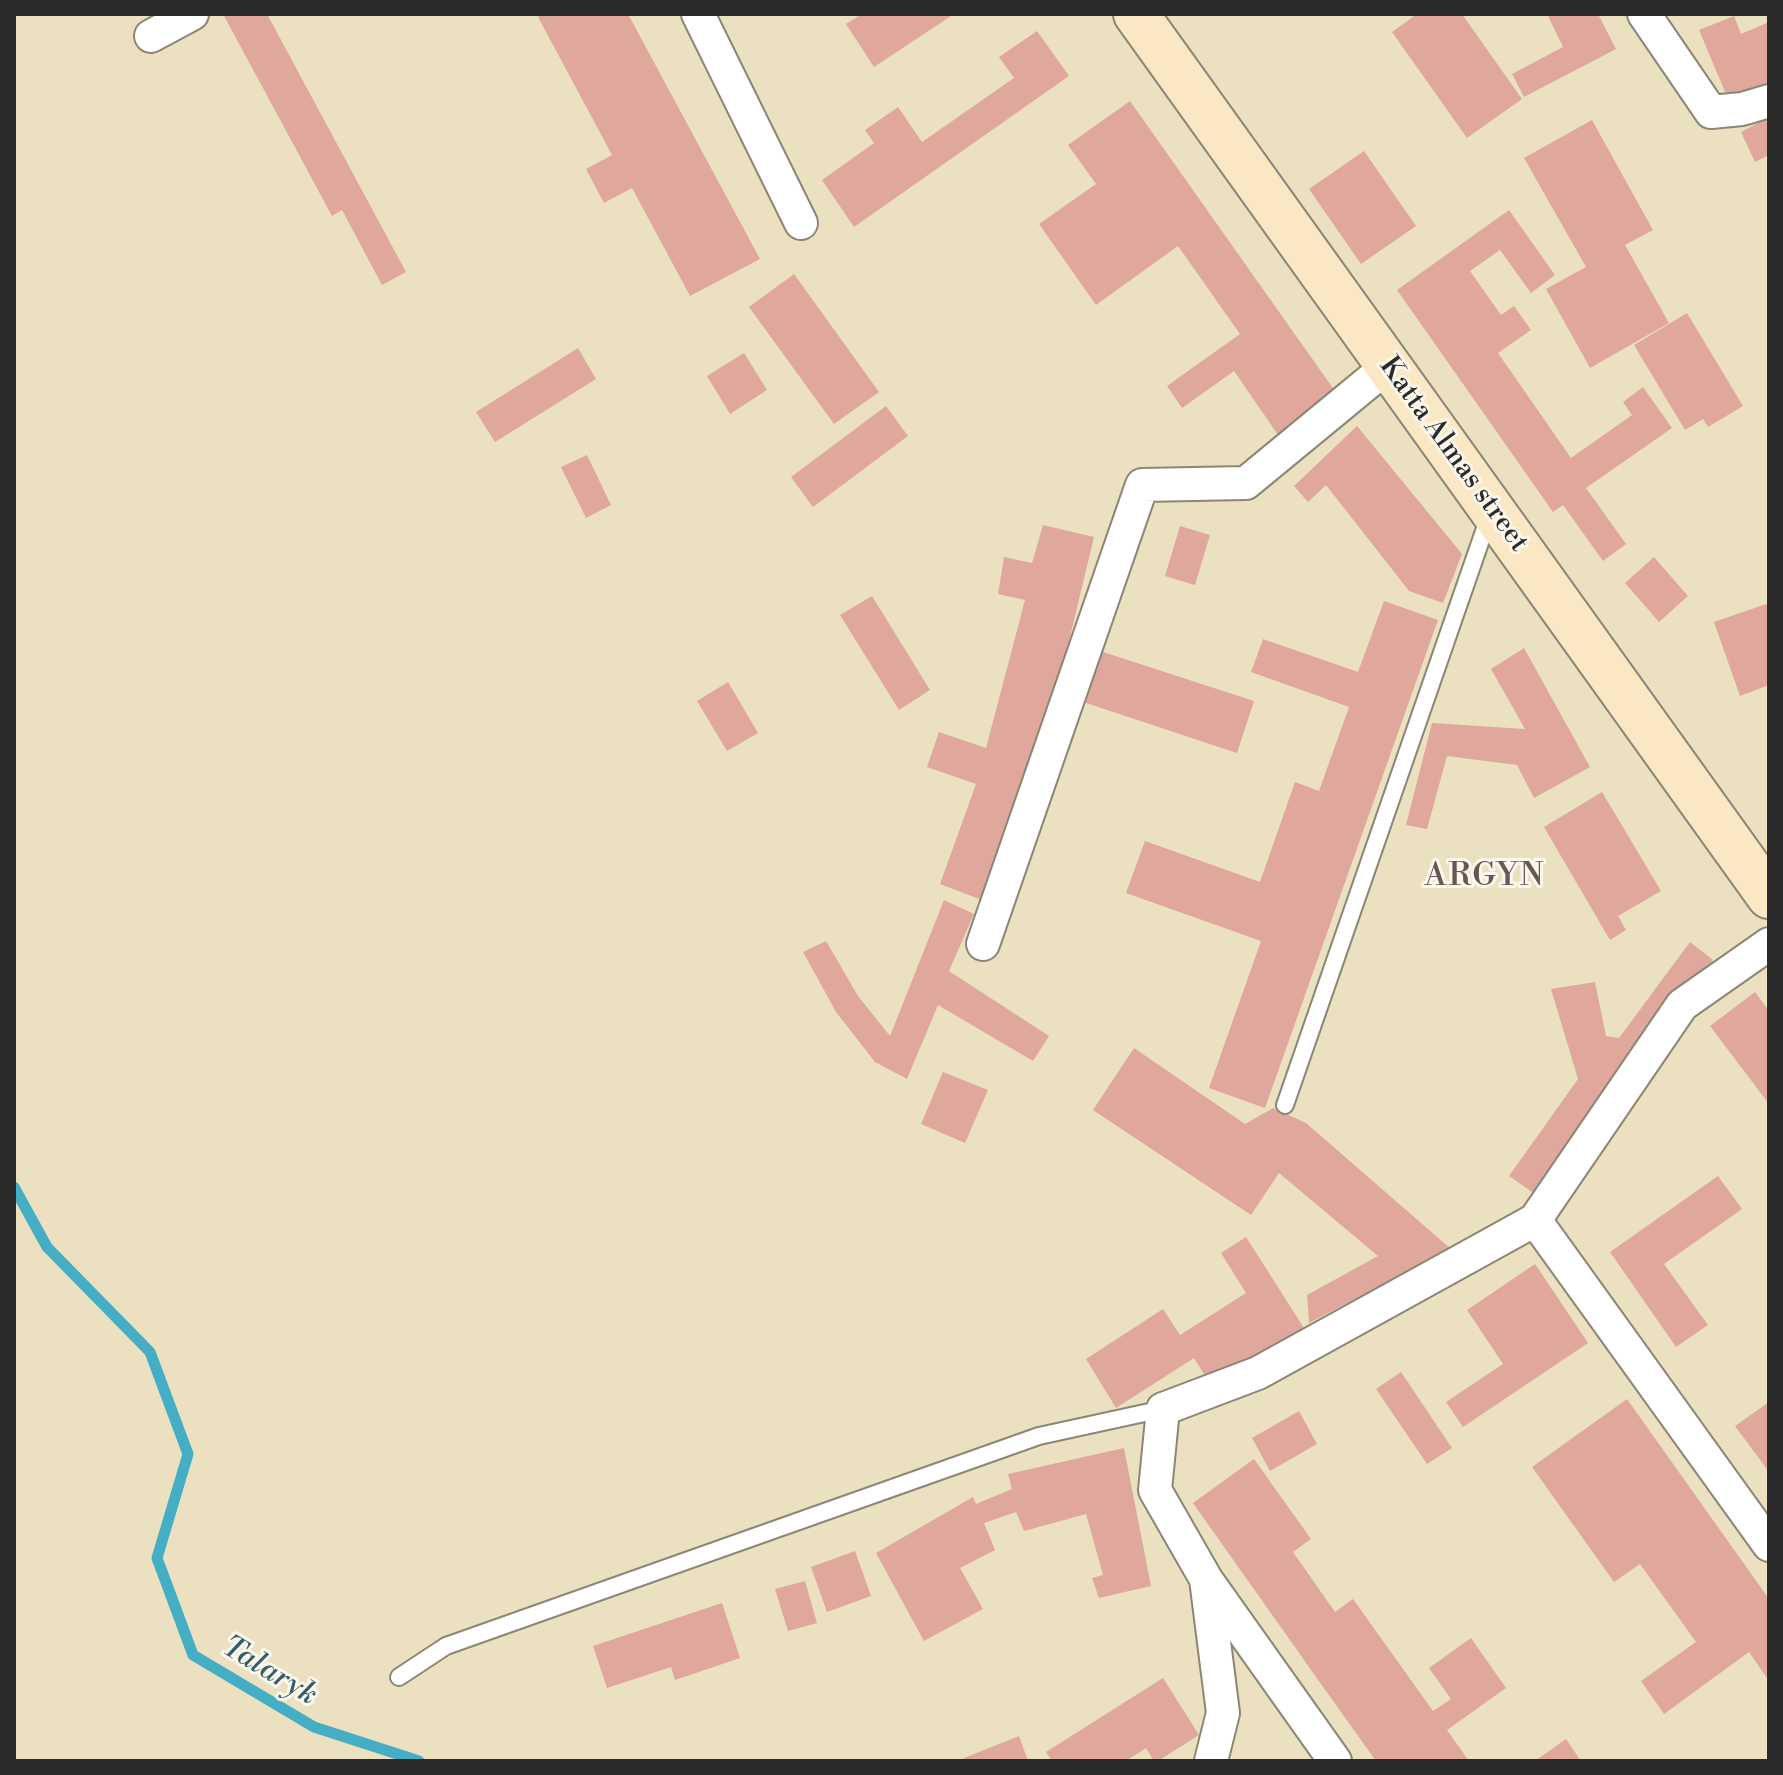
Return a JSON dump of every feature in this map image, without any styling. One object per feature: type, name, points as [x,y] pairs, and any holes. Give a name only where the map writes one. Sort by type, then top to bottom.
[{"type":"street","points":[[151,36],[192,14]]},
{"type":"street","points":[[698,14],[801,223]]},
{"type":"street","name":"Katta Almas street","points":[[1136,14],[1769,896]]},
{"type":"street","points":[[1644,14],[1711,112],[1742,109],[1769,101]]},
{"type":"street","points":[[983,944],[1142,485],[1246,483],[1388,366]]},
{"type":"street","points":[[1335,1761],[1206,1579],[1155,1490],[1163,1409],[1258,1373],[1535,1220],[1682,1005],[1769,944]]},
{"type":"street","points":[[1535,1220],[1769,1545]]},
{"type":"street","points":[[1206,1579],[1223,1713],[1211,1761]]},
{"type":"lane","points":[[1285,1105],[1491,509]]},
{"type":"lane","points":[[399,1677],[446,1646],[1024,1442],[1163,1409]]},
{"type":"building","points":[[223,14],[267,14],[406,272],[382,285],[342,210],[332,216]]},
{"type":"building","points":[[542,14],[628,14],[760,259],[690,296],[632,188],[604,203],[586,169],[612,155],[538,17]]},
{"type":"building","points":[[862,14],[954,14],[874,67],[846,24]]},
{"type":"building","points":[[1417,14],[1462,14],[1522,99],[1467,138],[1392,32]]},
{"type":"building","points":[[1547,14],[1598,14],[1616,49],[1524,97],[1512,74],[1563,47]]},
{"type":"building","points":[[1734,16],[1741,34],[1769,22],[1769,90],[1731,106],[1699,30]]},
{"type":"building","points":[[1037,31],[1069,76],[854,227],[822,180],[874,143],[865,130],[898,107],[922,142],[1014,78],[999,57]]},
{"type":"building","points":[[1130,101],[1342,401],[1283,442],[1234,371],[1182,408],[1167,386],[1240,334],[1178,246],[1096,305],[1039,224],[1096,184],[1068,145]]},
{"type":"building","points":[[1769,117],[1769,155],[1755,162],[1741,132]]},
{"type":"building","points":[[1592,120],[1653,230],[1625,245],[1669,323],[1590,368],[1546,289],[1586,267],[1524,158]]},
{"type":"building","points":[[1364,151],[1416,226],[1361,264],[1309,189]]},
{"type":"building","points":[[1509,210],[1555,275],[1531,293],[1500,250],[1470,271],[1501,315],[1514,306],[1531,330],[1498,353],[1571,458],[1632,415],[1623,402],[1643,387],[1672,428],[1586,488],[1626,544],[1603,561],[1563,505],[1553,512],[1397,290]]},
{"type":"building","points":[[794,274],[879,392],[834,424],[749,307]]},
{"type":"building","points":[[1687,313],[1743,406],[1708,427],[1703,419],[1685,430],[1634,345]]},
{"type":"building","points":[[578,348],[596,379],[495,442],[476,412]]},
{"type":"building","points":[[744,353],[767,390],[730,414],[707,376]]},
{"type":"building","points":[[886,406],[908,436],[813,507],[791,477]]},
{"type":"building","points":[[1357,426],[1462,554],[1443,603],[1409,591],[1326,485],[1308,502],[1294,486]]},
{"type":"building","points":[[587,455],[611,505],[586,518],[561,467]]},
{"type":"building","points":[[1043,525],[1094,537],[1053,708],[987,902],[940,884],[976,784],[927,767],[939,732],[986,748],[1025,600],[998,594],[1004,557],[1032,563]]},
{"type":"building","points":[[1180,526],[1210,535],[1195,585],[1165,576]]},
{"type":"building","points":[[1654,557],[1688,596],[1659,622],[1625,583]]},
{"type":"building","points":[[872,596],[930,690],[899,710],[840,615]]},
{"type":"building","points":[[1384,601],[1438,620],[1265,1108],[1209,1088],[1261,941],[1126,893],[1145,841],[1260,882],[1295,782],[1319,791],[1349,707],[1251,672],[1263,639],[1358,672]]},
{"type":"building","points":[[1769,603],[1769,685],[1740,696],[1714,622]]},
{"type":"building","points":[[1524,648],[1590,767],[1534,798],[1517,765],[1447,756],[1427,829],[1406,825],[1432,723],[1525,729],[1491,669]]},
{"type":"building","points":[[1097,650],[1254,701],[1237,753],[1080,701]]},
{"type":"building","points":[[728,682],[758,733],[727,751],[697,701]]},
{"type":"building","points":[[1602,792],[1661,891],[1618,916],[1626,930],[1610,940],[1544,827]]},
{"type":"building","points":[[944,900],[974,914],[949,971],[1049,1036],[1033,1061],[938,1005],[907,1079],[875,1062],[836,1012],[803,952],[826,941],[858,996],[890,1036]]},
{"type":"building","points":[[1690,942],[1713,960],[1638,1048],[1535,1194],[1509,1176],[1578,1079],[1551,989],[1595,982],[1606,1036],[1619,1038]]},
{"type":"building","points":[[1755,992],[1769,1011],[1769,1104],[1710,1026]]},
{"type":"building","points":[[1134,1048],[1245,1124],[1273,1108],[1306,1123],[1451,1249],[1309,1323],[1307,1295],[1378,1256],[1279,1173],[1251,1215],[1093,1110]]},
{"type":"building","points":[[943,1072],[988,1090],[965,1143],[921,1124]]},
{"type":"building","points":[[1718,1176],[1742,1209],[1664,1264],[1708,1325],[1676,1347],[1610,1252]]},
{"type":"building","points":[[1246,1237],[1304,1328],[1212,1387],[1194,1358],[1116,1408],[1086,1359],[1163,1309],[1180,1335],[1246,1293],[1221,1253]]},
{"type":"building","points":[[1535,1264],[1588,1343],[1463,1427],[1446,1402],[1503,1364],[1467,1310]]},
{"type":"building","points":[[1401,1372],[1452,1448],[1427,1464],[1376,1389]]},
{"type":"building","points":[[1627,1399],[1769,1599],[1769,1681],[1749,1652],[1664,1714],[1641,1681],[1696,1642],[1640,1564],[1614,1582],[1532,1467]]},
{"type":"building","points":[[1769,1402],[1769,1472],[1735,1426]]},
{"type":"building","points":[[1299,1411],[1317,1444],[1270,1471],[1252,1438]]},
{"type":"building","points":[[1124,1448],[1151,1586],[1099,1598],[1092,1578],[1103,1575],[1086,1514],[1024,1531],[1016,1512],[984,1523],[995,1550],[960,1568],[983,1609],[924,1641],[876,1553],[973,1497],[976,1504],[1012,1489],[1008,1474]]},
{"type":"building","points":[[1254,1459],[1311,1539],[1293,1552],[1335,1612],[1353,1599],[1433,1711],[1451,1699],[1429,1668],[1471,1638],[1506,1688],[1447,1730],[1469,1761],[1376,1761],[1321,1684],[1193,1503]]},
{"type":"building","points":[[855,1551],[871,1596],[827,1612],[811,1567]]},
{"type":"building","points":[[805,1581],[817,1623],[788,1631],[775,1589]]},
{"type":"building","points":[[722,1603],[740,1658],[675,1680],[671,1667],[607,1688],[593,1646]]},
{"type":"building","points":[[1163,1678],[1199,1735],[1158,1761],[1154,1761],[1146,1748],[1126,1761],[1052,1761],[1046,1752]]},
{"type":"building","points":[[1019,1736],[1028,1761],[965,1761],[964,1758]]},
{"type":"building","points":[[1566,1739],[1581,1761],[1535,1761]]},
{"type":"waterway","name":"Talaryk","points":[[14,1187],[47,1247],[150,1352],[188,1454],[157,1558],[193,1655],[314,1727],[419,1761]]},
{"type":"district","name":"ARGYN","points":[[1485,877]]}]
